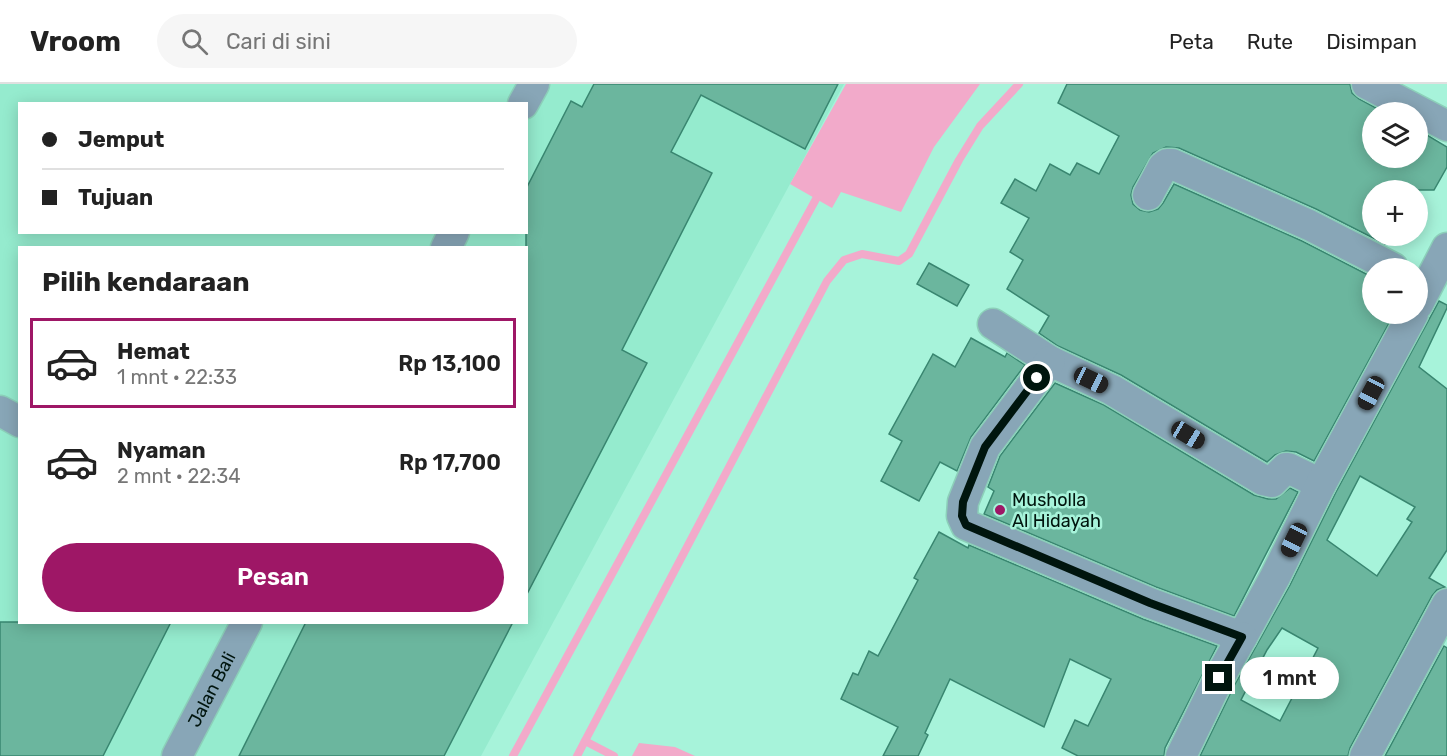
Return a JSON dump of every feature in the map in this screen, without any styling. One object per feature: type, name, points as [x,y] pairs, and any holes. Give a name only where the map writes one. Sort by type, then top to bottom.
[{"type":"street","points":[[524,102],[534,84]]},
{"type":"street","points":[[1367,84],[1447,126]]},
{"type":"street","points":[[1148,195],[1163,167],[1172,164],[1309,225],[1374,258]]},
{"type":"street","points":[[1428,291],[1447,248]]},
{"type":"street","points":[[993,324],[1050,361],[1112,390],[1263,480],[1272,482],[1288,468],[1321,484]]},
{"type":"street","points":[[1181,756],[1219,678],[1275,577],[1321,484],[1408,324]]},
{"type":"street","points":[[1050,361],[985,447],[963,502],[962,516],[966,525],[1150,603],[1242,637]]},
{"type":"street","points":[[0,411],[18,421]]},
{"type":"street","points":[[1365,756],[1447,604]]},
{"type":"street","name":"Jalan Bali","points":[[177,756],[246,624]]},
{"type":"shaded area","points":[[0,84],[844,84],[481,756],[0,756]]},
{"type":"shaded area","points":[[846,84],[980,84],[934,147],[901,212],[841,192],[832,208],[790,184]]},
{"type":"shaded area","points":[[639,743],[675,747],[695,756],[632,756]]},
{"type":"building","points":[[594,84],[838,84],[805,149],[701,95],[671,152],[712,173],[622,350],[647,363],[528,592],[528,246],[526,246],[526,234],[528,234],[528,185],[571,101],[582,107]]},
{"type":"building","points":[[1067,84],[1350,84],[1352,93],[1365,102],[1362,102],[1362,168],[1428,168],[1428,136],[1447,147],[1447,167],[1434,190],[1428,190],[1428,180],[1362,180],[1362,232],[1316,209],[1179,148],[1166,147],[1153,153],[1133,187],[1131,195],[1133,204],[1140,210],[1149,212],[1158,209],[1174,184],[1302,241],[1362,272],[1362,324],[1389,324],[1314,461],[1296,452],[1286,451],[1275,455],[1267,462],[1121,375],[1058,346],[1039,333],[1049,316],[1007,289],[1023,260],[1010,252],[1029,218],[1001,203],[1015,179],[1036,191],[1050,164],[1070,175],[1077,163],[1099,174],[1119,136],[1058,103]]},
{"type":"building","points":[[929,263],[969,285],[957,306],[917,284]]},
{"type":"building","points":[[1439,301],[1447,305],[1419,367],[1447,389],[1447,550],[1429,578],[1445,587],[1437,590],[1432,596],[1350,748],[1348,756],[1200,756],[1234,686],[1290,585],[1336,492]],"holes":[[[1360,476],[1415,507],[1407,519],[1412,522],[1377,576],[1327,540]],[[1282,628],[1318,648],[1280,721],[1241,700],[1267,650]]]},
{"type":"building","points":[[971,338],[1005,357],[1007,353],[1025,365],[971,437],[957,471],[940,462],[919,501],[881,481],[902,441],[889,434],[933,354],[955,367]]},
{"type":"building","points":[[1055,383],[1104,405],[1254,495],[1276,499],[1290,488],[1298,492],[1234,616],[1156,587],[984,514],[994,491],[988,487],[1000,456]]},
{"type":"building","points":[[939,532],[968,548],[969,545],[1143,619],[1217,646],[1165,748],[1164,756],[1078,756],[1062,748],[1075,720],[1088,726],[1111,679],[1070,659],[1044,727],[950,679],[925,733],[928,735],[918,756],[883,756],[898,727],[841,699],[853,673],[858,675],[869,651],[878,656],[918,580],[914,578]]},
{"type":"building","points":[[0,622],[170,624],[103,756],[0,756]]},
{"type":"building","points":[[305,624],[512,624],[444,756],[239,756]]},
{"type":"building","points":[[1444,646],[1447,648],[1447,756],[1385,756]]},
{"type":"waterway","points":[[577,756],[827,281],[844,260],[862,254],[899,261],[909,254],[959,160],[980,126],[1019,84]]},
{"type":"waterway","points":[[513,756],[816,199]]},
{"type":"waterway","points":[[585,741],[614,756]]},
{"type":"place","name":"Musholla Al Hidayah","points":[[1000,510]]},
{"type":"route","points":[[1037,378],[985,447],[963,502],[962,516],[966,525],[1150,603],[1242,637],[1219,678]]}]
